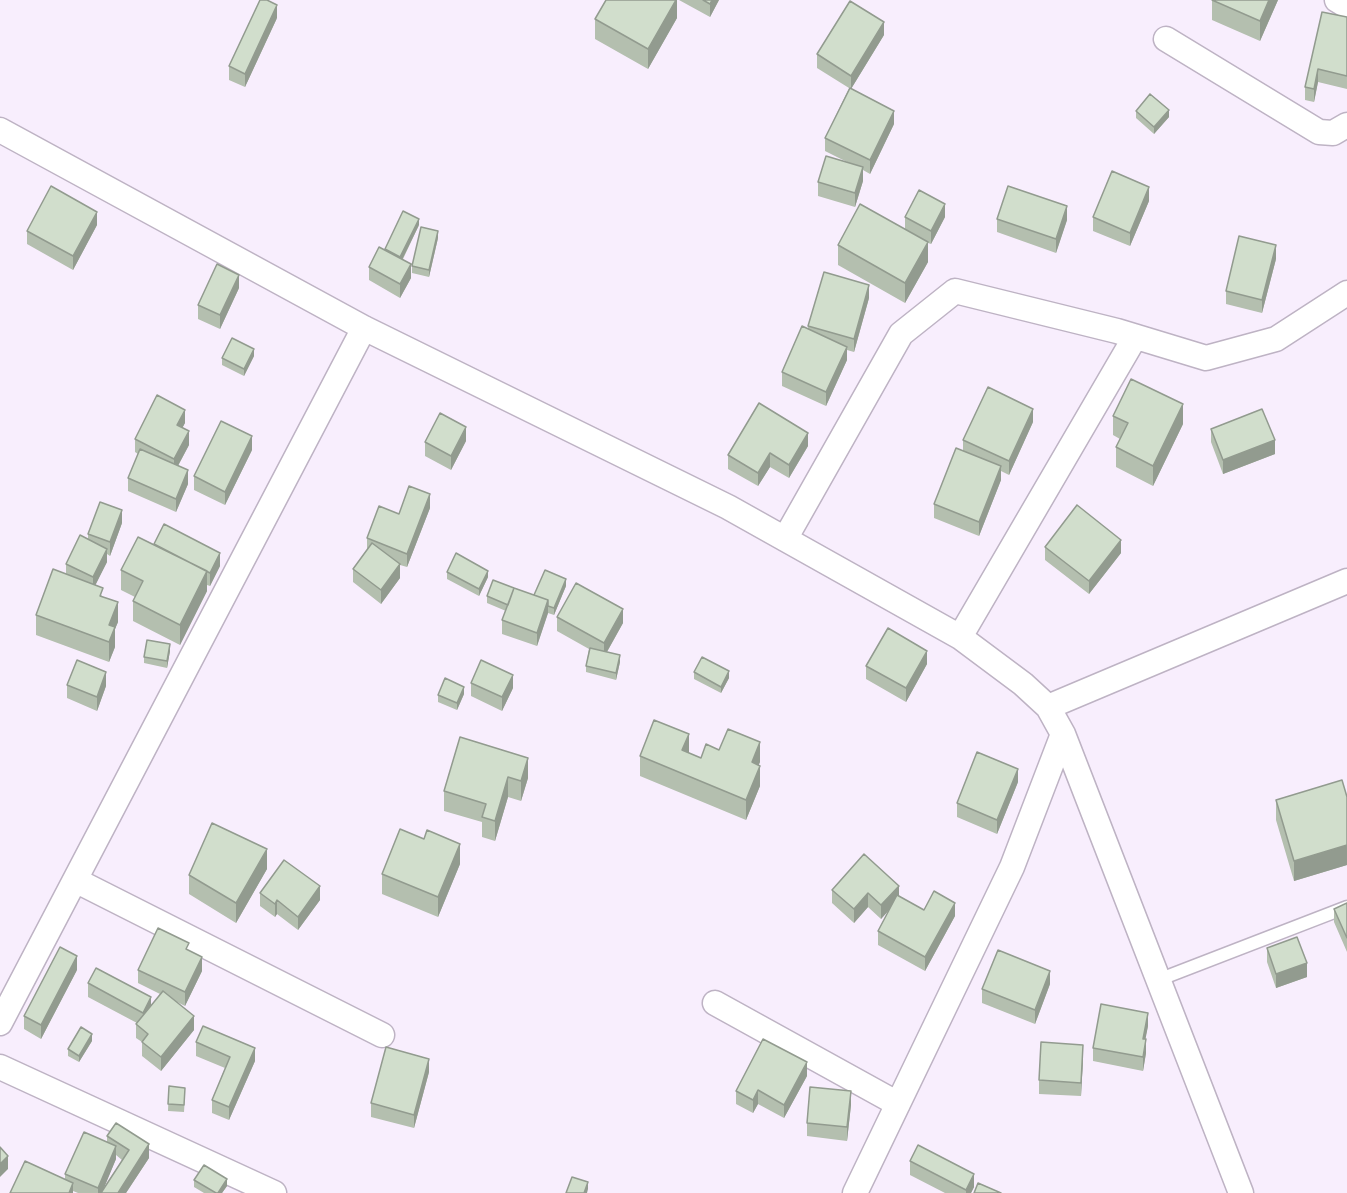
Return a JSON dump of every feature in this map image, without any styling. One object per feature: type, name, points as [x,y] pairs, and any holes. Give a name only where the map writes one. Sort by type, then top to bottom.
[{"type":"street","points":[[1337,0],[1347,6]]},
{"type":"street","points":[[1166,39],[1319,132],[1333,133],[1347,125]]},
{"type":"street","points":[[0,130],[364,328],[728,507],[960,637],[1023,684],[1048,707],[1064,734],[1241,1193]]},
{"type":"street","points":[[785,539],[901,334],[955,291],[1135,336],[1206,358],[1276,339],[1347,293]]},
{"type":"street","points":[[0,1023],[77,881],[364,328]]},
{"type":"street","points":[[960,637],[1135,336]]},
{"type":"street","points":[[1048,707],[1347,580]]},
{"type":"street","points":[[855,1193],[1012,867],[1064,734]]},
{"type":"street","points":[[77,881],[382,1035]]},
{"type":"street","points":[[715,1003],[898,1104]]},
{"type":"street","points":[[0,1067],[274,1193]]},
{"type":"lane","points":[[1158,980],[1347,907]]},
{"type":"building","points":[[260,0],[267,0],[277,5],[245,74],[229,66]]},
{"type":"building","points":[[606,0],[676,0],[648,49],[595,19]]},
{"type":"building","points":[[1212,0],[1269,0],[1260,21]]},
{"type":"building","points":[[850,1],[884,22],[851,76],[817,54]]},
{"type":"building","points":[[1322,12],[1347,17],[1347,76],[1318,69],[1314,89],[1305,87]]},
{"type":"building","points":[[850,88],[894,111],[870,160],[825,138]]},
{"type":"building","points":[[1150,94],[1169,110],[1154,127],[1136,111]]},
{"type":"building","points":[[826,156],[863,167],[855,193],[818,182]]},
{"type":"building","points":[[1112,171],[1149,187],[1130,233],[1093,217]]},
{"type":"building","points":[[51,186],[97,212],[73,256],[27,231]]},
{"type":"building","points":[[1008,186],[1067,206],[1056,239],[997,219]]},
{"type":"building","points":[[919,190],[945,204],[931,231],[905,217]]},
{"type":"building","points":[[860,204],[928,242],[905,283],[838,245]]},
{"type":"building","points":[[403,211],[419,219],[400,257],[385,249]]},
{"type":"building","points":[[421,227],[438,231],[429,270],[412,266]]},
{"type":"building","points":[[1239,236],[1276,245],[1262,300],[1226,291]]},
{"type":"building","points":[[379,247],[411,264],[400,284],[369,267]]},
{"type":"building","points":[[217,264],[239,275],[220,315],[198,305]]},
{"type":"building","points":[[824,272],[869,285],[854,339],[808,326]]},
{"type":"building","points":[[802,326],[847,347],[826,392],[782,372]]},
{"type":"building","points":[[232,338],[254,349],[244,369],[222,358]]},
{"type":"building","points":[[1131,379],[1183,404],[1153,466],[1116,447],[1128,423],[1113,416]]},
{"type":"building","points":[[988,387],[1033,409],[1009,461],[963,440]]},
{"type":"building","points":[[157,395],[185,410],[177,425],[189,431],[174,459],[135,439]]},
{"type":"building","points":[[759,403],[808,433],[789,465],[770,453],[758,473],[728,455]]},
{"type":"building","points":[[1262,409],[1275,440],[1223,460],[1211,429]]},
{"type":"building","points":[[440,413],[466,427],[451,456],[425,442]]},
{"type":"building","points":[[221,421],[252,436],[225,492],[194,476]]},
{"type":"building","points":[[956,448],[1001,466],[979,522],[934,504]]},
{"type":"building","points":[[140,449],[188,470],[176,499],[128,478]]},
{"type":"building","points":[[409,486],[430,494],[407,554],[367,538],[379,506],[399,514]]},
{"type":"building","points":[[100,502],[122,510],[110,542],[88,534]]},
{"type":"building","points":[[1077,505],[1121,540],[1089,581],[1045,547]]},
{"type":"building","points":[[164,524],[220,553],[210,573],[154,544]]},
{"type":"building","points":[[80,535],[107,549],[93,577],[66,564]]},
{"type":"building","points":[[138,537],[207,571],[180,625],[133,601],[143,581],[121,570]]},
{"type":"building","points":[[372,543],[400,564],[381,590],[353,569]]},
{"type":"building","points":[[456,553],[488,571],[479,589],[447,572]]},
{"type":"building","points":[[53,569],[103,588],[100,596],[118,602],[109,625],[115,627],[109,642],[36,615]]},
{"type":"building","points":[[545,570],[566,579],[554,608],[548,606],[548,600],[534,595]]},
{"type":"building","points":[[493,580],[514,588],[508,605],[487,596]]},
{"type":"building","points":[[576,583],[623,609],[604,643],[557,617]]},
{"type":"building","points":[[514,588],[548,600],[537,633],[502,620]]},
{"type":"building","points":[[888,628],[927,651],[906,688],[866,666]]},
{"type":"building","points":[[147,640],[170,644],[167,661],[144,657]]},
{"type":"building","points":[[590,648],[620,655],[616,673],[586,666]]},
{"type":"building","points":[[702,657],[729,671],[721,687],[694,672]]},
{"type":"building","points":[[77,660],[106,672],[97,697],[67,685]]},
{"type":"building","points":[[481,660],[513,675],[502,697],[471,683]]},
{"type":"building","points":[[445,678],[464,687],[457,703],[438,695]]},
{"type":"building","points":[[654,720],[689,734],[682,750],[701,758],[706,744],[719,750],[728,729],[760,742],[752,762],[760,766],[746,800],[640,756]]},
{"type":"building","points":[[460,737],[528,758],[521,781],[508,777],[495,821],[482,817],[486,804],[444,791]]},
{"type":"building","points":[[977,752],[1018,769],[997,820],[957,803]]},
{"type":"building","points":[[1342,780],[1347,797],[1347,845],[1294,861],[1276,800]]},
{"type":"building","points":[[212,823],[267,849],[236,903],[189,875]]},
{"type":"building","points":[[400,829],[424,839],[427,830],[460,844],[438,897],[382,874]]},
{"type":"building","points":[[864,854],[899,886],[881,905],[868,893],[854,909],[832,890]]},
{"type":"building","points":[[284,860],[320,886],[298,917],[277,900],[275,904],[260,893]]},
{"type":"building","points":[[934,891],[955,903],[925,957],[878,931],[897,895],[924,910]]},
{"type":"building","points":[[1347,903],[1347,938],[1334,909]]},
{"type":"building","points":[[158,928],[189,943],[186,949],[202,957],[185,992],[138,970]]},
{"type":"building","points":[[1297,937],[1307,963],[1276,974],[1267,948]]},
{"type":"building","points":[[60,947],[77,956],[41,1025],[24,1016]]},
{"type":"building","points":[[998,950],[1050,971],[1035,1010],[982,989]]},
{"type":"building","points":[[96,968],[151,997],[143,1013],[88,983]]},
{"type":"building","points":[[163,991],[194,1016],[161,1057],[142,1042],[148,1034],[136,1024]]},
{"type":"building","points":[[1101,1004],[1148,1013],[1143,1039],[1146,1039],[1143,1057],[1093,1048]]},
{"type":"building","points":[[203,1026],[255,1048],[229,1107],[212,1100],[230,1057],[196,1042]]},
{"type":"building","points":[[81,1027],[92,1034],[79,1056],[68,1049]]},
{"type":"building","points":[[763,1039],[807,1062],[784,1105],[758,1090],[753,1100],[736,1091]]},
{"type":"building","points":[[1041,1042],[1083,1045],[1081,1083],[1039,1080]]},
{"type":"building","points":[[386,1047],[429,1059],[414,1115],[371,1103]]},
{"type":"building","points":[[169,1086],[185,1088],[184,1105],[168,1104]]},
{"type":"building","points":[[810,1087],[851,1091],[847,1127],[807,1123]]},
{"type":"building","points":[[116,1123],[149,1144],[118,1193],[101,1193],[129,1150],[107,1136]]},
{"type":"building","points":[[84,1132],[116,1146],[98,1188],[65,1174]]},
{"type":"building","points":[[918,1145],[974,1174],[966,1190],[910,1161]]},
{"type":"building","points":[[0,1147],[8,1156],[0,1164]]},
{"type":"building","points":[[25,1161],[73,1183],[69,1193],[10,1193]]},
{"type":"building","points":[[204,1165],[227,1179],[218,1193],[194,1180]]},
{"type":"building","points":[[572,1177],[588,1182],[584,1193],[566,1193]]},
{"type":"building","points":[[978,1183],[1001,1193],[974,1193]]}]
